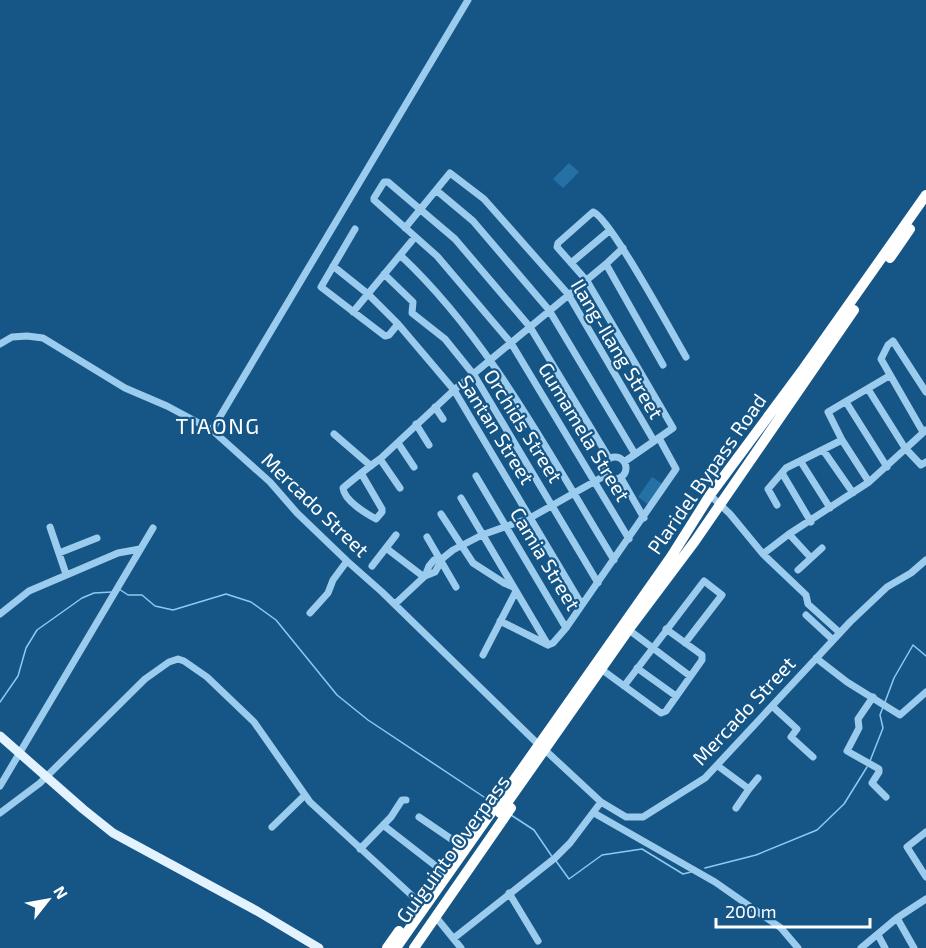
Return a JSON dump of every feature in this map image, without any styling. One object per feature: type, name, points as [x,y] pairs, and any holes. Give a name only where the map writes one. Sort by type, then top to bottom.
[{"type":"highway","name":"Plaridel Bypass Road","points":[[426,912],[500,824],[521,792],[542,748],[671,557],[710,495],[804,368],[926,195]]},
{"type":"highway","name":"Plaridel Bypass Road","points":[[519,774],[542,748],[602,669],[720,504],[926,207]]},
{"type":"highway","points":[[414,948],[441,873],[483,814],[519,774]]},
{"type":"highway","name":"Guiguinto Overpass","points":[[404,948],[519,774]]},
{"type":"highway","points":[[387,948],[426,912]]},
{"type":"highway","name":"Guiguinto Overpass","points":[[396,948],[426,912]]},
{"type":"main road","points":[[0,736],[113,832],[257,911],[319,948]]},
{"type":"street","points":[[212,430],[468,0]]},
{"type":"street","name":"Ilang-Ilang Street","points":[[405,228],[452,173],[484,199],[568,294],[676,469],[644,518]]},
{"type":"street","name":"Gumamela Street","points":[[421,209],[388,182],[384,182],[374,198],[437,256],[511,343],[629,539]]},
{"type":"street","points":[[436,190],[473,221],[549,310],[635,454]]},
{"type":"street","points":[[421,209],[455,239],[530,327],[609,458]]},
{"type":"street","points":[[624,462],[673,428],[586,281],[557,247],[558,243],[593,212],[598,214],[623,248],[686,357]]},
{"type":"street","points":[[355,229],[321,287],[385,336],[398,324]]},
{"type":"street","points":[[571,263],[609,231]]},
{"type":"street","points":[[353,312],[415,237]]},
{"type":"street","points":[[361,473],[382,509],[376,519],[348,499],[343,488],[361,473],[380,459],[454,390],[623,248]]},
{"type":"street","points":[[400,255],[417,270],[492,360],[614,560]]},
{"type":"street","points":[[606,264],[663,365]]},
{"type":"street","name":"Santan Street","points":[[333,266],[368,294],[398,324],[454,390],[582,605]]},
{"type":"street","name":"Orchids Street","points":[[384,274],[412,302],[412,313],[445,339],[474,375],[598,583]]},
{"type":"street","name":"Mercado Street","points":[[0,344],[12,337],[43,338],[125,387],[212,430],[270,483],[297,513],[395,604],[542,748],[601,802],[626,817],[640,819],[705,778],[839,632],[887,587],[911,573],[926,560]]},
{"type":"street","points":[[763,554],[789,534],[811,522],[869,482],[925,431],[880,359],[893,341],[926,392]]},
{"type":"street","points":[[869,482],[828,415],[833,409],[890,376]]},
{"type":"street","points":[[868,389],[905,448],[921,465],[926,462]]},
{"type":"street","points":[[846,402],[887,467]]},
{"type":"street","points":[[435,407],[443,419]]},
{"type":"street","points":[[416,424],[429,445]]},
{"type":"street","points":[[334,434],[370,466]]},
{"type":"street","points":[[777,505],[768,489],[786,468],[842,440]]},
{"type":"street","points":[[398,443],[414,467]]},
{"type":"street","points":[[823,450],[853,493]]},
{"type":"street","points":[[609,458],[619,457],[624,462],[626,469],[621,478]]},
{"type":"street","points":[[609,458],[603,468],[606,475],[611,479],[621,478]]},
{"type":"street","points":[[380,459],[400,489]]},
{"type":"street","points":[[801,462],[830,508]]},
{"type":"street","points":[[782,473],[811,522]]},
{"type":"street","points":[[395,604],[424,577],[429,566],[482,535],[530,518],[606,475]]},
{"type":"street","name":"Camia Street","points":[[476,476],[566,628]]},
{"type":"street","points":[[548,645],[553,643],[566,628],[644,518],[621,478]]},
{"type":"street","points":[[710,495],[763,554],[806,595],[808,604],[839,632]]},
{"type":"street","points":[[461,498],[548,645]]},
{"type":"street","points":[[441,514],[473,563],[515,589]]},
{"type":"street","points":[[50,527],[66,574]]},
{"type":"street","points":[[0,786],[153,528]]},
{"type":"street","points":[[789,534],[811,558]]},
{"type":"street","points":[[372,566],[396,535]]},
{"type":"street","points":[[427,537],[442,559],[456,587]]},
{"type":"street","points":[[59,553],[97,538]]},
{"type":"street","points":[[386,548],[424,577]]},
{"type":"street","points":[[798,570],[822,548]]},
{"type":"street","points":[[0,614],[29,591],[118,553],[140,549]]},
{"type":"street","points":[[310,614],[328,593],[333,580],[347,561]]},
{"type":"street","points":[[624,686],[704,581],[722,595],[686,643]]},
{"type":"street","points":[[483,655],[515,589]]},
{"type":"street","points":[[806,615],[832,639]]},
{"type":"street","points":[[501,621],[548,645]]},
{"type":"street","points":[[602,669],[663,713],[702,657],[666,629]]},
{"type":"street","points":[[629,630],[690,676]]},
{"type":"street","points":[[816,658],[847,682],[900,715],[926,692]]},
{"type":"street","points":[[0,813],[47,777],[145,679],[168,662],[178,659],[207,677],[254,722],[315,808],[454,938],[461,948]]},
{"type":"street","points":[[638,668],[676,696]]},
{"type":"street","points":[[847,682],[853,674]]},
{"type":"street","points":[[873,697],[858,719],[860,728],[847,751],[879,769],[872,783],[886,797]]},
{"type":"street","points":[[772,706],[797,729],[791,737],[813,758]]},
{"type":"street","points":[[718,766],[749,789]]},
{"type":"street","points":[[736,808],[758,778]]},
{"type":"street","points":[[273,827],[304,795]]},
{"type":"street","points":[[360,849],[391,817],[402,800],[406,801]]},
{"type":"street","points":[[454,938],[555,858],[570,843],[601,802]]},
{"type":"street","points":[[594,813],[715,882],[781,928],[798,948]]},
{"type":"street","points":[[419,817],[460,845]]},
{"type":"street","points":[[383,825],[437,867],[441,873]]},
{"type":"street","points":[[926,832],[907,847],[926,877]]},
{"type":"street","points":[[509,893],[538,941]]},
{"type":"street","points":[[861,948],[897,918],[926,899]]},
{"type":"street","points":[[897,918],[914,948]]},
{"type":"street","points":[[878,935],[885,948]]},
{"type":"shaded area","points":[[569,163],[579,172],[563,188],[553,179]]},
{"type":"shaded area","points":[[652,477],[663,484],[649,505],[638,497]]},
{"type":"waterway","points":[[119,589],[128,595],[142,595],[155,606],[173,610],[226,594],[251,602],[276,620],[337,695],[368,720],[487,799]]},
{"type":"waterway","points":[[0,702],[18,676],[26,648],[37,630],[82,598],[94,593],[112,592]]},
{"type":"waterway","points":[[885,702],[894,678],[913,645],[926,656]]},
{"type":"waterway","points":[[870,761],[883,728],[880,715],[883,707]]},
{"type":"waterway","points":[[705,868],[756,855],[817,830],[844,804],[867,767]]},
{"type":"waterway","points":[[511,815],[534,830],[553,858]]},
{"type":"waterway","points":[[556,861],[569,879],[602,855],[642,849],[683,874],[691,872]]},
{"type":"district","name":"TIAONG","points":[[218,426]]}]
